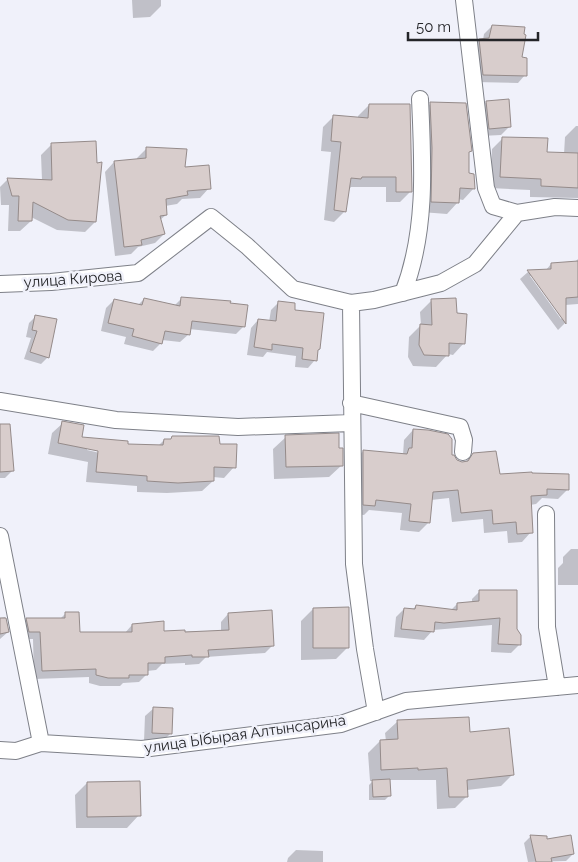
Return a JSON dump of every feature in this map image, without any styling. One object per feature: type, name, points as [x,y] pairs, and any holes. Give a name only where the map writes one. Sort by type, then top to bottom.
[{"type":"street","points":[[464,0],[486,188],[492,206],[517,212],[555,207],[578,208]]},
{"type":"street","points":[[403,293],[411,273],[421,204],[423,177],[420,99]]},
{"type":"street","name":"улица Кирова","points":[[0,284],[51,282],[138,273],[211,218],[247,246],[292,288],[351,303],[374,300],[441,283],[475,264],[517,212]]},
{"type":"street","points":[[351,303],[354,564],[365,649],[376,712]]},
{"type":"street","points":[[0,401],[116,420],[238,427],[351,423]]},
{"type":"street","points":[[351,403],[460,427],[464,440],[464,452]]},
{"type":"street","points":[[546,514],[548,627],[556,686]]},
{"type":"street","points":[[0,536],[41,743]]},
{"type":"street","name":"улица Ыбырая Алтынсарина","points":[[0,750],[16,752],[41,743],[142,749],[341,724],[406,701],[556,686],[578,686]]},
{"type":"building","points":[[492,25],[525,27],[524,34],[526,35],[522,57],[527,58],[527,76],[483,75],[479,39],[489,38]]},
{"type":"building","points":[[509,99],[511,127],[489,129],[486,101]]},
{"type":"building","points":[[430,102],[466,103],[472,151],[469,152],[469,173],[474,174],[475,189],[460,188],[459,203],[431,202],[432,148]]},
{"type":"building","points":[[369,104],[410,104],[412,192],[396,192],[396,177],[351,178],[346,212],[334,210],[341,142],[331,141],[333,115],[368,118]]},
{"type":"building","points":[[502,137],[548,138],[547,152],[578,153],[578,188],[541,186],[541,179],[500,177]]},
{"type":"building","points":[[96,141],[97,163],[102,162],[96,222],[68,220],[33,202],[32,221],[18,221],[19,196],[12,196],[7,178],[52,180],[51,143]]},
{"type":"building","points":[[146,147],[187,149],[185,167],[209,165],[211,189],[187,191],[188,195],[166,199],[167,215],[160,216],[165,234],[141,240],[142,245],[124,247],[114,161],[146,158]]},
{"type":"building","points":[[578,261],[578,297],[566,298],[566,324],[527,270],[551,269],[551,263]]},
{"type":"building","points":[[181,297],[231,301],[230,303],[248,305],[245,327],[192,321],[190,335],[165,331],[162,344],[132,336],[134,329],[108,323],[114,299],[142,305],[144,298],[180,306]]},
{"type":"building","points":[[456,298],[457,313],[467,314],[465,344],[449,343],[449,356],[424,355],[419,345],[420,324],[432,325],[431,299]]},
{"type":"building","points":[[278,301],[295,303],[295,310],[324,313],[317,361],[302,359],[303,348],[272,344],[272,350],[254,347],[258,319],[276,321]]},
{"type":"building","points":[[35,315],[57,319],[49,358],[30,352],[37,331],[32,330]]},
{"type":"building","points":[[62,421],[84,425],[82,437],[128,441],[128,444],[163,445],[164,439],[171,439],[172,436],[219,436],[220,444],[237,444],[236,468],[214,467],[214,481],[178,483],[147,481],[147,476],[96,472],[98,451],[58,443]]},
{"type":"building","points":[[0,424],[10,424],[14,471],[0,472]]},
{"type":"building","points":[[413,429],[448,434],[452,439],[452,455],[462,462],[468,461],[473,453],[496,451],[500,474],[532,472],[569,474],[569,490],[547,489],[547,495],[531,496],[533,533],[517,534],[516,522],[493,524],[492,510],[461,513],[458,490],[433,492],[430,523],[409,521],[411,504],[376,500],[375,506],[363,505],[363,450],[407,454],[409,448],[412,448]]},
{"type":"building","points":[[339,433],[339,448],[343,448],[343,466],[286,467],[285,435]]},
{"type":"building","points":[[479,590],[517,590],[517,629],[521,635],[521,645],[498,644],[500,618],[444,623],[435,622],[434,632],[401,629],[404,608],[415,609],[416,605],[457,610],[457,603],[479,601]]},
{"type":"building","points":[[349,607],[349,648],[313,648],[313,608]]},
{"type":"building","points":[[272,610],[274,646],[208,650],[209,657],[192,657],[192,655],[165,657],[165,663],[148,663],[148,675],[129,675],[129,678],[108,678],[96,675],[96,669],[42,671],[40,632],[29,632],[26,618],[65,618],[65,612],[79,612],[80,632],[132,632],[132,624],[164,621],[164,631],[185,630],[185,632],[229,630],[228,613]]},
{"type":"building","points":[[0,618],[6,618],[9,632],[0,634]]},
{"type":"building","points":[[153,707],[173,708],[172,734],[152,733]]},
{"type":"building","points":[[469,717],[470,732],[509,728],[514,775],[467,780],[468,797],[449,797],[447,768],[381,770],[380,740],[398,739],[397,720]]},
{"type":"building","points":[[390,779],[391,796],[373,797],[372,780]]},
{"type":"building","points":[[140,781],[141,816],[87,817],[87,782]]},
{"type":"building","points":[[530,835],[547,836],[547,839],[571,835],[574,854],[551,858],[552,862],[536,862]]}]
